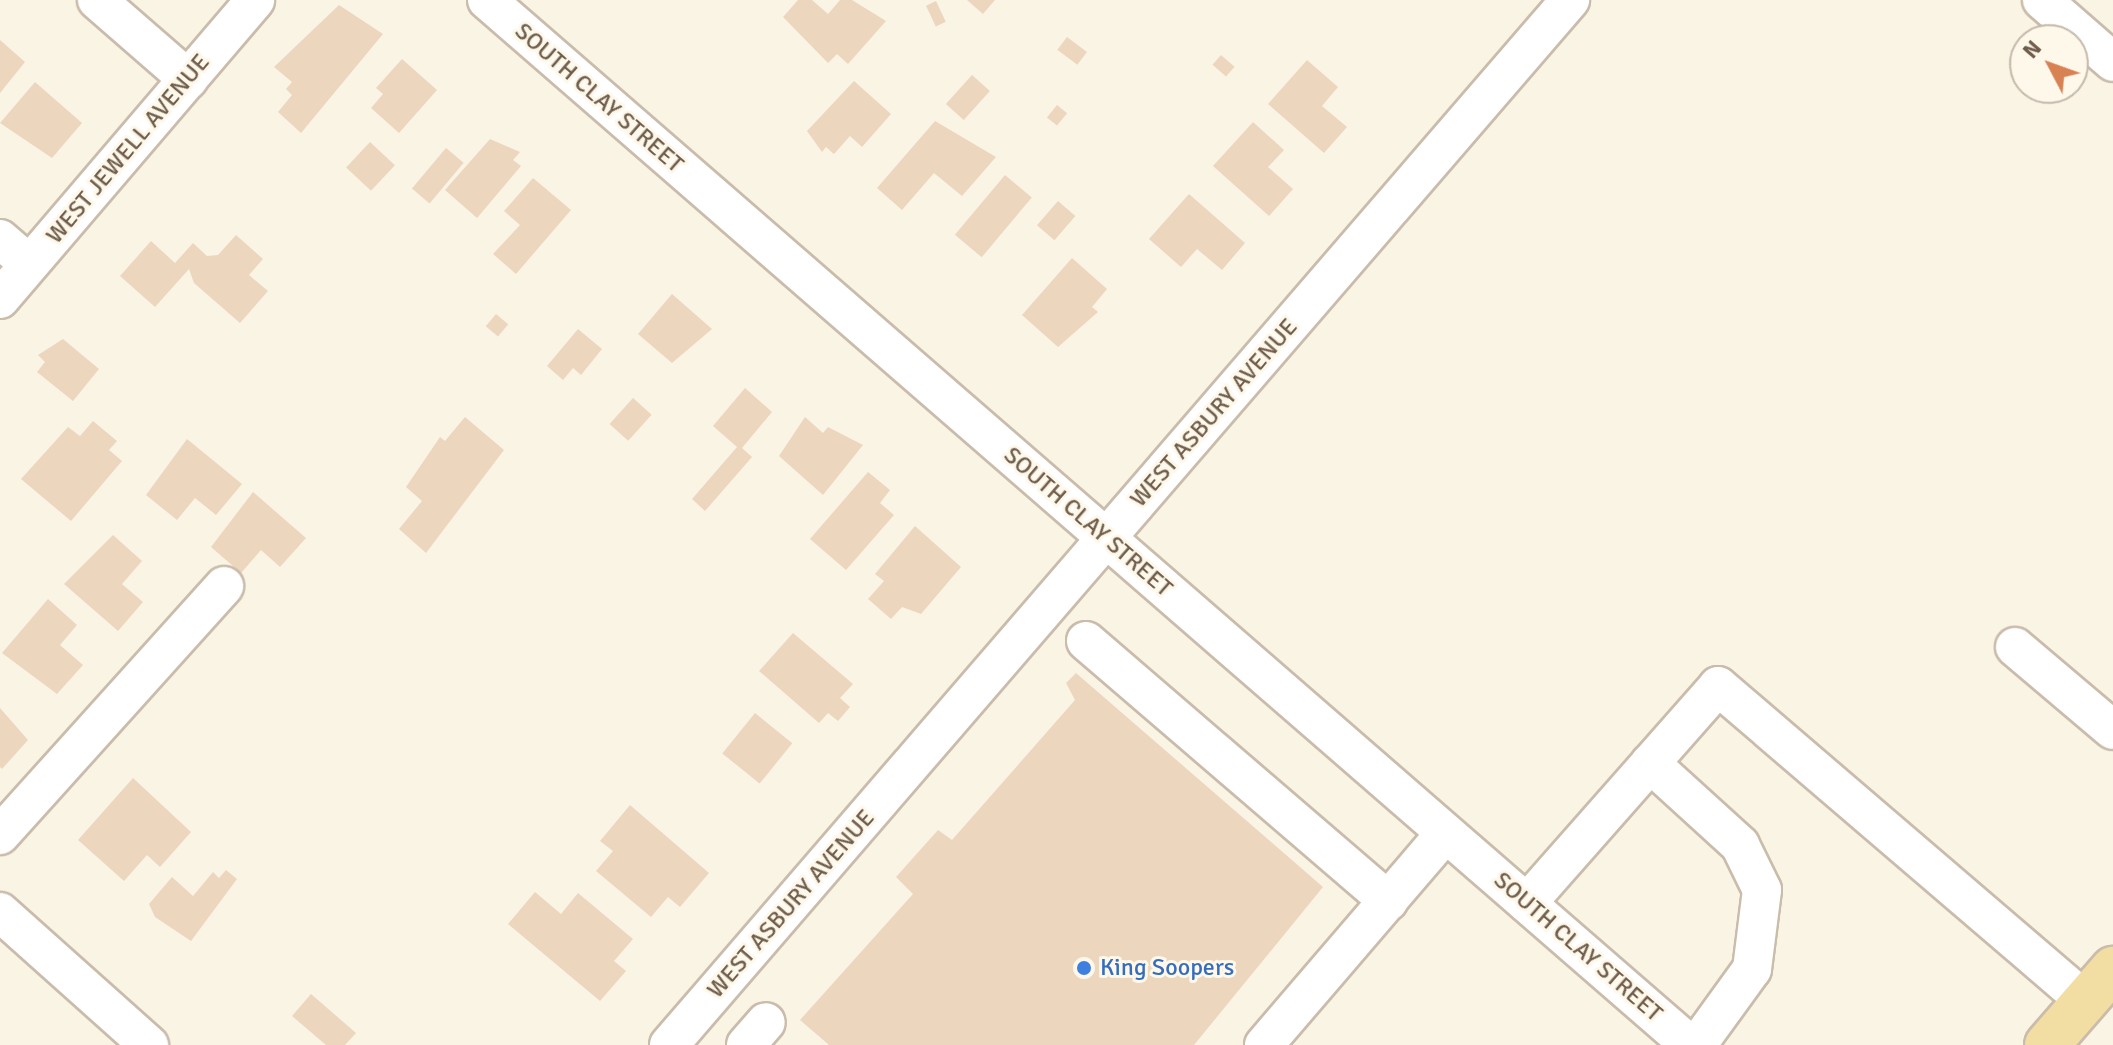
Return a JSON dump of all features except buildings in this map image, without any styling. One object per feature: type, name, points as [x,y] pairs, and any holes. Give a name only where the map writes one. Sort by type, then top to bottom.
[{"type":"main road","points":[[2047,1045],[2113,969]]},
{"type":"street","points":[[97,0],[188,79]]},
{"type":"street","name":"WEST JEWELL AVENUE","points":[[0,299],[255,0]]},
{"type":"street","name":"SOUTH CLAY STREET","points":[[487,0],[1690,1045]]},
{"type":"street","name":"WEST ASBURY AVENUE","points":[[669,1045],[1570,0]]},
{"type":"street","points":[[2042,0],[2113,62]]},
{"type":"street","points":[[0,239],[29,264]]},
{"type":"street","points":[[0,835],[224,586]]},
{"type":"street","points":[[1086,641],[1388,901]]},
{"type":"street","points":[[2015,647],[2113,730]]},
{"type":"street","points":[[1527,903],[1718,686],[2085,1001]]},
{"type":"street","points":[[1650,763],[1740,845],[1762,890],[1752,969],[1697,1045]]},
{"type":"street","points":[[1264,1045],[1446,833]]},
{"type":"street","points":[[0,912],[149,1045]]},
{"type":"place","name":"King Soopers","points":[[1084,968]]}]
